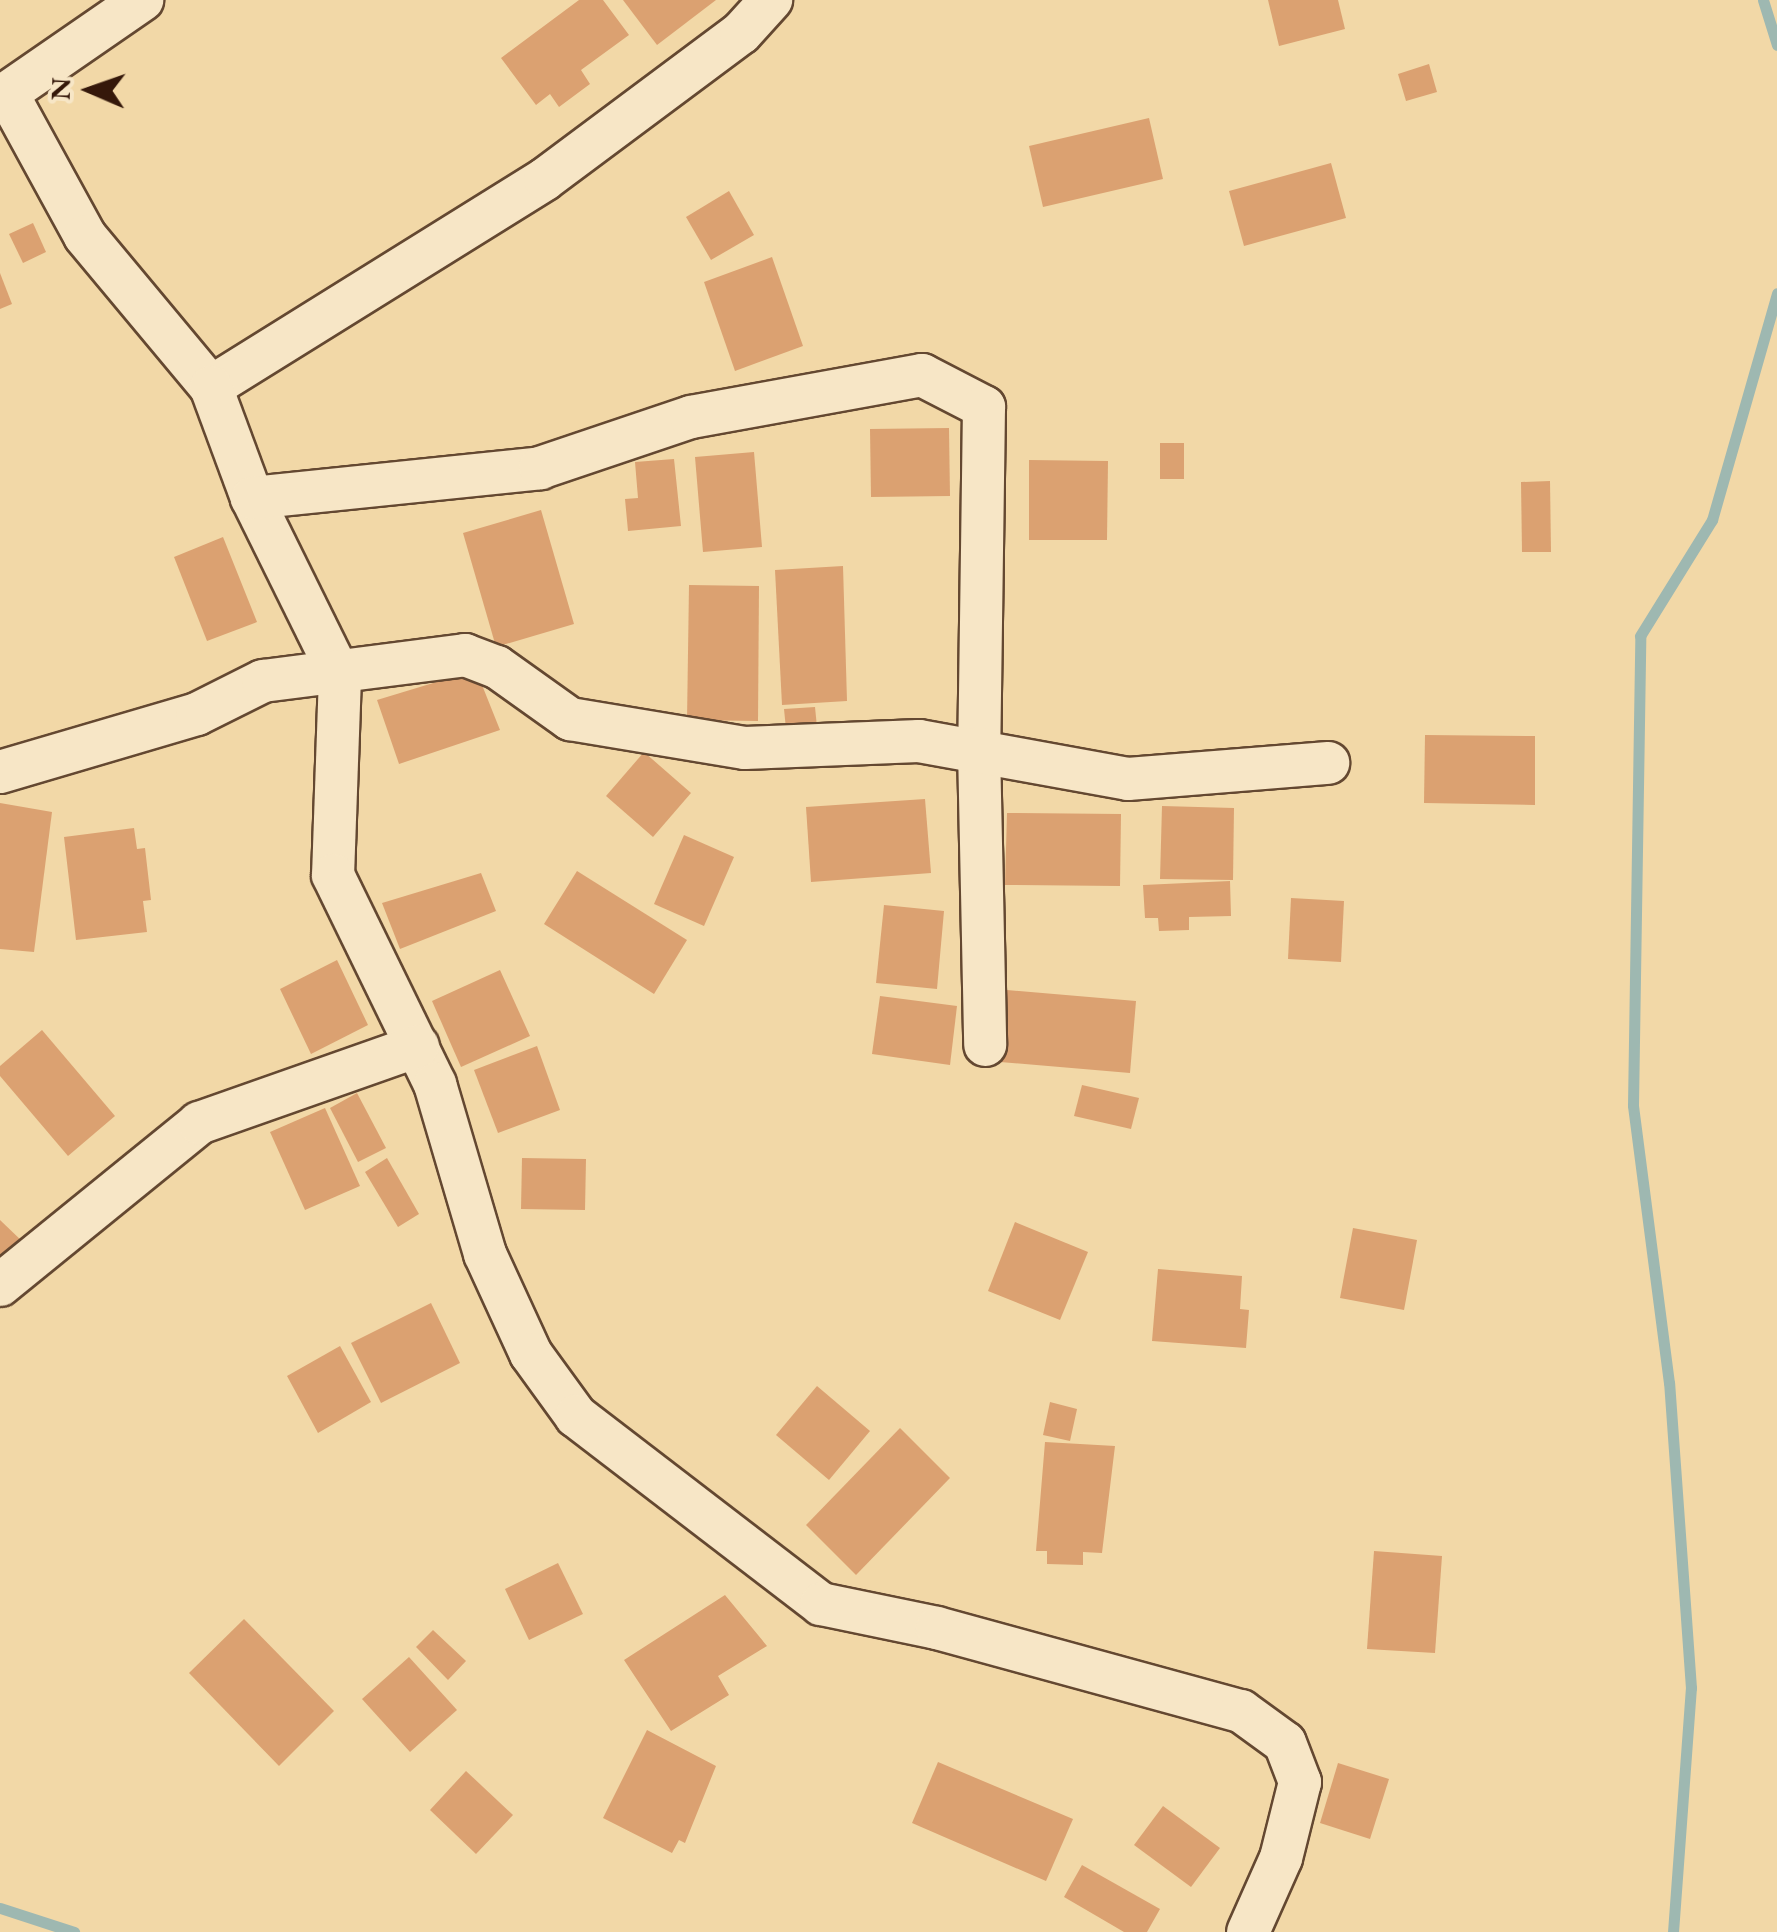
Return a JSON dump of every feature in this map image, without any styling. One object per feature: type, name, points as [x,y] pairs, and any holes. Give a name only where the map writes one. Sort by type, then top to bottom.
[{"type":"street","points":[[142,0],[4,97],[85,236],[211,387],[252,498],[340,676],[333,875],[418,1046],[485,1254],[531,1354],[576,1416],[820,1604],[938,1628],[1241,1711],[1285,1743],[1300,1782],[1281,1858],[1248,1932]]},
{"type":"street","points":[[211,387],[545,179],[741,33],[768,0]]},
{"type":"street","points":[[252,498],[540,468],[690,417],[922,375],[984,407],[979,748],[985,1044]]},
{"type":"street","points":[[0,772],[198,714],[263,682],[340,676],[465,655],[497,667],[570,719],[745,748],[918,741],[979,748],[1128,779],[1328,763]]},
{"type":"street","points":[[0,1285],[199,1123],[418,1046]]},
{"type":"building","points":[[579,0],[603,0],[629,35],[581,70],[590,84],[559,107],[550,94],[536,105],[501,58]]},
{"type":"building","points":[[623,0],[716,0],[657,45]]},
{"type":"building","points":[[1268,0],[1338,0],[1345,29],[1279,46]]},
{"type":"building","points":[[1429,64],[1437,92],[1406,101],[1398,74]]},
{"type":"building","points":[[1149,118],[1163,179],[1043,207],[1029,146]]},
{"type":"building","points":[[1331,163],[1346,218],[1244,246],[1229,191]]},
{"type":"building","points":[[729,191],[754,235],[711,260],[686,217]]},
{"type":"building","points":[[33,223],[46,252],[23,263],[9,234]]},
{"type":"building","points":[[772,257],[803,346],[735,371],[704,282]]},
{"type":"building","points":[[0,273],[12,304],[0,309]]},
{"type":"building","points":[[949,428],[950,496],[871,497],[870,429]]},
{"type":"building","points":[[1160,443],[1184,443],[1184,479],[1160,479]]},
{"type":"building","points":[[754,452],[762,547],[703,552],[695,457]]},
{"type":"building","points":[[674,459],[681,526],[628,531],[625,499],[638,498],[635,462]]},
{"type":"building","points":[[1029,460],[1108,461],[1107,540],[1029,540]]},
{"type":"building","points":[[1550,481],[1551,552],[1522,552],[1521,482]]},
{"type":"building","points":[[541,510],[574,624],[496,647],[463,533]]},
{"type":"building","points":[[223,537],[257,622],[207,641],[174,557]]},
{"type":"building","points":[[843,566],[847,701],[782,705],[775,570]]},
{"type":"building","points":[[689,585],[759,586],[758,721],[687,720]]},
{"type":"building","points":[[476,670],[500,730],[399,764],[377,700]]},
{"type":"building","points":[[815,707],[818,737],[787,739],[784,709]]},
{"type":"building","points":[[1425,735],[1535,736],[1535,805],[1424,803]]},
{"type":"building","points":[[644,752],[691,793],[653,837],[606,796]]},
{"type":"building","points":[[925,799],[931,873],[811,882],[806,807]]},
{"type":"building","points":[[0,803],[52,812],[34,952],[0,949]]},
{"type":"building","points":[[1162,806],[1234,808],[1233,880],[1160,879]]},
{"type":"building","points":[[1007,813],[1121,814],[1120,886],[1005,885]]},
{"type":"building","points":[[134,828],[137,849],[145,848],[151,900],[143,901],[147,932],[76,940],[64,837]]},
{"type":"building","points":[[684,835],[734,857],[704,926],[654,904]]},
{"type":"building","points":[[577,871],[687,940],[654,994],[544,924]]},
{"type":"building","points":[[481,873],[496,911],[400,949],[382,903]]},
{"type":"building","points":[[1230,881],[1231,916],[1189,917],[1189,930],[1159,931],[1158,918],[1145,918],[1143,885]]},
{"type":"building","points":[[1291,898],[1344,901],[1341,962],[1288,959]]},
{"type":"building","points":[[884,905],[944,911],[937,989],[876,983]]},
{"type":"building","points":[[337,960],[368,1025],[311,1054],[280,989]]},
{"type":"building","points":[[500,970],[530,1036],[461,1067],[432,1001]]},
{"type":"building","points":[[1007,990],[1136,1001],[1130,1073],[1000,1062]]},
{"type":"building","points":[[880,996],[957,1006],[950,1065],[872,1054]]},
{"type":"building","points":[[42,1030],[115,1116],[68,1156],[0,1076],[0,1066]]},
{"type":"building","points":[[537,1046],[560,1110],[498,1133],[474,1070]]},
{"type":"building","points":[[1082,1085],[1139,1098],[1131,1129],[1074,1116]]},
{"type":"building","points":[[357,1093],[386,1148],[358,1162],[330,1108]]},
{"type":"building","points":[[325,1108],[360,1186],[305,1210],[270,1132]]},
{"type":"building","points":[[387,1158],[419,1214],[398,1227],[365,1172]]},
{"type":"building","points":[[522,1158],[586,1159],[585,1210],[521,1209]]},
{"type":"building","points":[[0,1220],[24,1243],[0,1267]]},
{"type":"building","points":[[1015,1222],[1088,1252],[1060,1320],[988,1291]]},
{"type":"building","points":[[1353,1228],[1417,1240],[1404,1310],[1340,1298]]},
{"type":"building","points":[[1158,1269],[1242,1276],[1240,1309],[1249,1310],[1246,1348],[1152,1341]]},
{"type":"building","points":[[431,1303],[460,1363],[381,1403],[351,1343]]},
{"type":"building","points":[[340,1346],[371,1402],[318,1433],[287,1376]]},
{"type":"building","points":[[817,1386],[870,1431],[829,1480],[776,1435]]},
{"type":"building","points":[[1050,1402],[1077,1409],[1070,1441],[1043,1435]]},
{"type":"building","points":[[900,1428],[950,1478],[856,1575],[806,1525]]},
{"type":"building","points":[[1045,1442],[1115,1446],[1102,1553],[1083,1552],[1083,1565],[1047,1564],[1047,1551],[1036,1551]]},
{"type":"building","points":[[1374,1551],[1442,1556],[1435,1653],[1367,1649]]},
{"type":"building","points":[[558,1563],[583,1614],[529,1640],[505,1589]]},
{"type":"building","points":[[725,1595],[767,1646],[718,1676],[729,1695],[671,1731],[624,1660]]},
{"type":"building","points":[[244,1619],[334,1711],[279,1766],[189,1673]]},
{"type":"building","points":[[433,1630],[466,1661],[448,1680],[416,1647]]},
{"type":"building","points":[[409,1657],[457,1710],[410,1752],[362,1699]]},
{"type":"building","points":[[647,1730],[716,1766],[685,1843],[679,1840],[672,1853],[603,1818]]},
{"type":"building","points":[[938,1762],[1073,1819],[1046,1881],[912,1823]]},
{"type":"building","points":[[1338,1763],[1389,1779],[1370,1839],[1320,1823]]},
{"type":"building","points":[[466,1771],[513,1815],[476,1854],[430,1810]]},
{"type":"building","points":[[1163,1806],[1220,1848],[1191,1887],[1134,1845]]},
{"type":"building","points":[[1082,1865],[1160,1909],[1147,1932],[1124,1932],[1064,1897]]},
{"type":"waterway","points":[[1763,0],[1777,45]]},
{"type":"waterway","points":[[1673,1932],[1691,1688],[1669,1383],[1633,1105],[1640,636],[1712,520],[1777,293]]},
{"type":"waterway","points":[[0,1908],[74,1932]]}]
